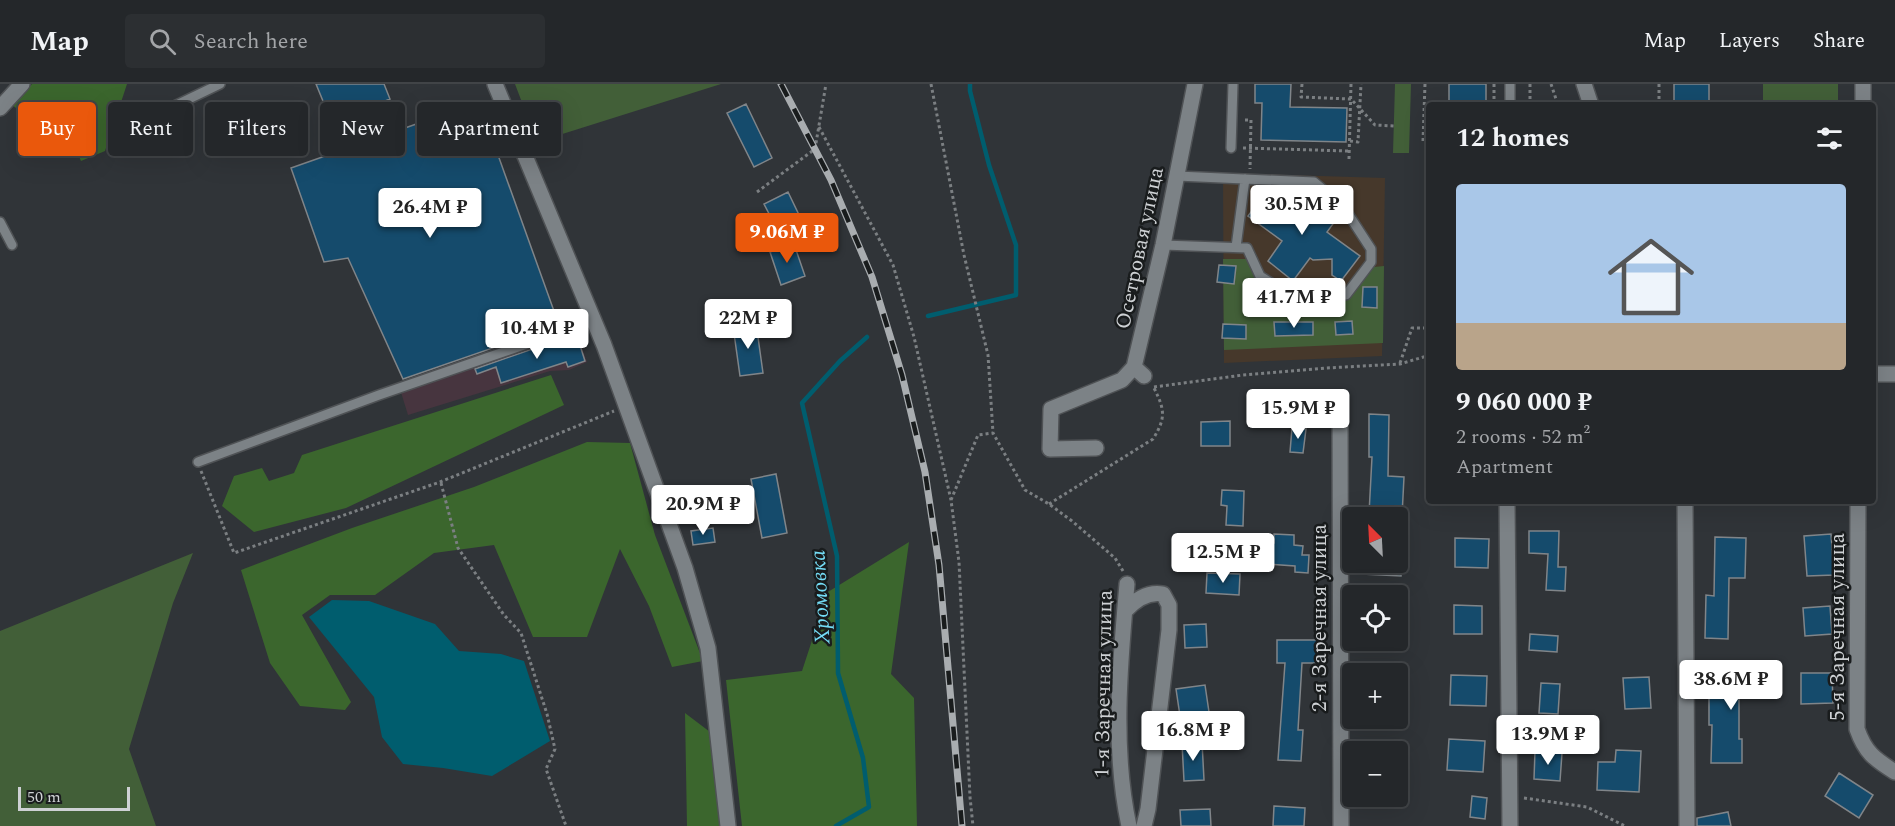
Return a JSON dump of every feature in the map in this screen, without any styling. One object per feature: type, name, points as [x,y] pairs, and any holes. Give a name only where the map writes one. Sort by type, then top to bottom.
[{"type":"street","points":[[0,108],[22,84]]},
{"type":"street","points":[[495,84],[627,406],[685,567],[708,648],[728,826]]},
{"type":"street","name":"Осетровая улица","points":[[1144,377],[1163,245],[1195,84]]},
{"type":"street","points":[[1584,84],[1590,102]]},
{"type":"street","points":[[1863,84],[1863,102]]},
{"type":"street","points":[[1876,374],[1895,375]]},
{"type":"street","points":[[1096,448],[1050,449],[1051,409],[1122,380],[1144,377]]},
{"type":"street","name":"2-я Заречная улица","points":[[1340,410],[1341,826]]},
{"type":"street","points":[[1506,504],[1510,826]]},
{"type":"street","points":[[1685,504],[1687,826]]},
{"type":"street","name":"5-я Заречная улица","points":[[1858,504],[1857,729],[1862,743],[1874,759],[1895,772]]},
{"type":"street","name":"1-я Заречная улица","points":[[1127,584],[1120,671],[1121,792],[1129,826]]},
{"type":"street","points":[[1125,611],[1132,603],[1153,593],[1163,594],[1169,605],[1169,630],[1144,826]]},
{"type":"lane","points":[[183,102],[220,84]]},
{"type":"lane","points":[[1231,148],[1233,84]]},
{"type":"lane","points":[[1510,84],[1510,102]]},
{"type":"lane","points":[[1163,245],[1247,248],[1260,276],[1290,295],[1346,296],[1371,262],[1371,249],[1343,206],[1314,182],[1247,177],[1177,176]]},
{"type":"lane","points":[[1236,247],[1247,177]]},
{"type":"lane","points":[[0,222],[12,245]]},
{"type":"lane","points":[[198,462],[379,395],[593,321]]},
{"type":"path","points":[[758,192],[815,149],[826,84]]},
{"type":"path","points":[[931,84],[962,244],[988,355],[993,433],[978,435],[951,500]]},
{"type":"path","points":[[1302,84],[1301,97],[1351,99],[1376,126],[1394,126]]},
{"type":"path","points":[[1349,159],[1351,84]]},
{"type":"path","points":[[1350,141],[1358,142],[1361,84]]},
{"type":"path","points":[[1425,84],[1423,141],[1426,144]]},
{"type":"path","points":[[1494,84],[1494,102]]},
{"type":"path","points":[[1530,84],[1530,102]]},
{"type":"path","points":[[1551,84],[1557,102]]},
{"type":"path","points":[[1659,84],[1659,102]]},
{"type":"path","points":[[1245,111],[1245,120],[1251,120],[1251,148],[1247,177]]},
{"type":"path","points":[[819,127],[893,265],[914,337],[951,500],[959,562],[973,826]]},
{"type":"path","points":[[1231,148],[1349,151]]},
{"type":"path","points":[[1400,364],[1412,328],[1426,328]]},
{"type":"path","points":[[1049,504],[1153,439],[1162,425],[1164,412],[1144,377],[1400,364],[1426,356]]},
{"type":"path","points":[[198,462],[234,554],[440,482],[627,406]]},
{"type":"path","name":"1-я Заречная улица","points":[[993,433],[1020,484],[1031,494],[1049,504],[1115,558],[1127,584]]},
{"type":"path","points":[[440,482],[458,548],[504,615],[521,633],[547,714],[555,750],[546,769],[566,826]]},
{"type":"path","points":[[1509,796],[1587,807],[1625,826]]},
{"type":"shaded area","points":[[1223,173],[1385,178],[1382,356],[1224,363]]},
{"type":"shaded area","points":[[563,333],[572,334],[578,338],[587,362],[569,370],[550,371],[408,415],[400,389]]},
{"type":"green space","points":[[32,84],[127,84],[121,102],[108,102],[108,142],[105,151],[96,155],[96,102],[18,102],[18,109],[12,105]]},
{"type":"green space","points":[[515,84],[721,84],[561,134],[561,102],[522,102]]},
{"type":"green space","points":[[1395,84],[1411,84],[1409,153],[1393,153]]},
{"type":"green space","points":[[1763,84],[1838,84],[1838,102],[1763,102]]},
{"type":"green space","points":[[79,156],[93,156],[81,161]]},
{"type":"green space","points":[[1223,259],[1247,259],[1257,279],[1288,300],[1345,301],[1374,267],[1384,266],[1383,343],[1224,350]]},
{"type":"green space","points":[[551,375],[564,405],[346,508],[254,532],[222,506],[234,476],[262,468],[269,481],[294,473],[302,455]]},
{"type":"green space","points":[[587,442],[630,443],[655,535],[703,661],[672,667],[649,606],[620,549],[587,637],[533,637],[494,545],[434,553],[375,595],[330,595],[302,615],[351,702],[345,710],[300,706],[270,663],[241,570],[352,528],[474,487]]},
{"type":"green space","points":[[909,542],[891,674],[914,698],[917,826],[742,826],[726,680],[802,671],[820,616],[823,595]]},
{"type":"green space","points":[[193,553],[173,603],[129,749],[156,826],[0,826],[0,631]]},
{"type":"green space","points":[[685,713],[714,735],[727,826],[687,826]]},
{"type":"water","points":[[332,600],[369,601],[435,624],[459,651],[501,654],[524,661],[550,741],[492,776],[403,764],[382,737],[374,697],[309,617]]},
{"type":"building","points":[[316,84],[384,84],[390,99],[383,102],[323,102]]},
{"type":"building","points":[[1255,84],[1291,84],[1290,107],[1347,108],[1346,142],[1261,140],[1262,103],[1255,103]]},
{"type":"building","points":[[1449,84],[1486,84],[1486,102],[1449,102]]},
{"type":"building","points":[[1674,84],[1709,84],[1709,102],[1674,102]]},
{"type":"building","points":[[746,104],[772,158],[754,167],[727,113]]},
{"type":"building","points":[[417,124],[417,156],[498,156],[559,325],[403,379],[348,258],[324,262],[291,168],[325,156],[405,156],[405,128]]},
{"type":"building","points":[[1267,190],[1300,214],[1312,198],[1338,217],[1327,232],[1360,256],[1341,281],[1332,275],[1332,259],[1313,260],[1310,258],[1293,281],[1268,261],[1282,241],[1248,216]]},
{"type":"building","points":[[788,192],[800,217],[777,229],[764,204]]},
{"type":"building","points":[[794,244],[805,276],[781,285],[770,252]]},
{"type":"building","points":[[1219,265],[1236,266],[1234,284],[1217,282]]},
{"type":"building","points":[[1363,287],[1377,287],[1377,308],[1362,307]]},
{"type":"building","points":[[1352,321],[1353,334],[1336,335],[1335,322]]},
{"type":"building","points":[[1274,322],[1313,322],[1313,335],[1275,336]]},
{"type":"building","points":[[756,323],[763,373],[740,376],[733,326]]},
{"type":"building","points":[[1223,324],[1246,325],[1246,339],[1222,338]]},
{"type":"building","points":[[564,338],[566,343],[578,339],[585,361],[568,367],[566,362],[501,383],[496,367],[477,374],[475,369]]},
{"type":"building","points":[[1369,414],[1389,415],[1388,476],[1404,477],[1402,507],[1369,507],[1372,457],[1369,457]]},
{"type":"building","points":[[1230,421],[1230,446],[1201,446],[1201,422]]},
{"type":"building","points":[[1292,428],[1306,429],[1303,453],[1290,452]]},
{"type":"building","points":[[776,474],[787,533],[762,538],[751,479]]},
{"type":"building","points":[[1222,490],[1244,491],[1243,526],[1226,525],[1227,506],[1221,505]]},
{"type":"building","points":[[713,528],[715,542],[693,545],[691,531]]},
{"type":"building","points":[[1529,531],[1559,531],[1558,567],[1566,567],[1565,591],[1546,590],[1548,554],[1529,553]]},
{"type":"building","points":[[1274,534],[1294,535],[1294,545],[1303,546],[1302,555],[1309,555],[1308,573],[1295,572],[1295,566],[1268,564],[1269,543],[1274,543]]},
{"type":"building","points":[[1831,534],[1834,575],[1807,576],[1804,536]]},
{"type":"building","points":[[1715,537],[1746,538],[1745,578],[1729,578],[1728,639],[1705,638],[1706,595],[1714,596]]},
{"type":"building","points":[[1455,538],[1489,539],[1488,568],[1455,567]]},
{"type":"building","points":[[1207,573],[1240,574],[1239,595],[1206,593]]},
{"type":"building","points":[[1362,573],[1401,573],[1401,576]]},
{"type":"building","points":[[1454,605],[1482,606],[1482,634],[1454,634]]},
{"type":"building","points":[[1830,606],[1832,634],[1805,636],[1803,608]]},
{"type":"building","points":[[1206,624],[1207,647],[1185,648],[1184,625]]},
{"type":"building","points":[[1530,634],[1558,636],[1557,652],[1529,650]]},
{"type":"building","points":[[1277,640],[1321,640],[1321,663],[1302,663],[1298,730],[1303,730],[1301,761],[1278,760],[1285,663],[1277,663]]},
{"type":"building","points":[[1739,664],[1765,664],[1766,690],[1739,690],[1739,739],[1742,739],[1742,763],[1711,763],[1712,725],[1709,725],[1709,677],[1739,677]]},
{"type":"building","points":[[1801,673],[1832,673],[1833,703],[1801,704]]},
{"type":"building","points":[[1451,675],[1487,676],[1486,706],[1450,705]]},
{"type":"building","points":[[1649,677],[1651,708],[1625,709],[1623,678]]},
{"type":"building","points":[[1541,683],[1560,684],[1558,714],[1539,713]]},
{"type":"building","points":[[1205,685],[1209,712],[1180,716],[1176,689]]},
{"type":"building","points":[[1449,739],[1485,741],[1483,772],[1447,770]]},
{"type":"building","points":[[1202,742],[1204,780],[1184,781],[1182,743]]},
{"type":"building","points":[[1616,750],[1641,751],[1639,792],[1597,790],[1598,762],[1615,762]]},
{"type":"building","points":[[1535,751],[1562,753],[1560,781],[1534,779]]},
{"type":"building","points":[[1839,773],[1873,795],[1859,818],[1825,796]]},
{"type":"building","points":[[1472,796],[1487,798],[1485,819],[1470,817]]},
{"type":"building","points":[[1274,806],[1305,808],[1304,826],[1273,826]]},
{"type":"building","points":[[1210,809],[1211,826],[1181,826],[1180,810]]},
{"type":"building","points":[[1728,812],[1731,826],[1697,826],[1697,818]]},
{"type":"waterway","name":"Хромовка","points":[[928,316],[1016,295],[1016,245],[989,165],[970,84]]},
{"type":"waterway","name":"Хромовка","points":[[836,826],[869,807],[863,758],[838,673],[837,556],[802,403],[840,361],[867,337]]},
{"type":"railway","points":[[781,84],[831,180],[872,277],[902,375],[925,472],[939,565],[962,826]]}]
